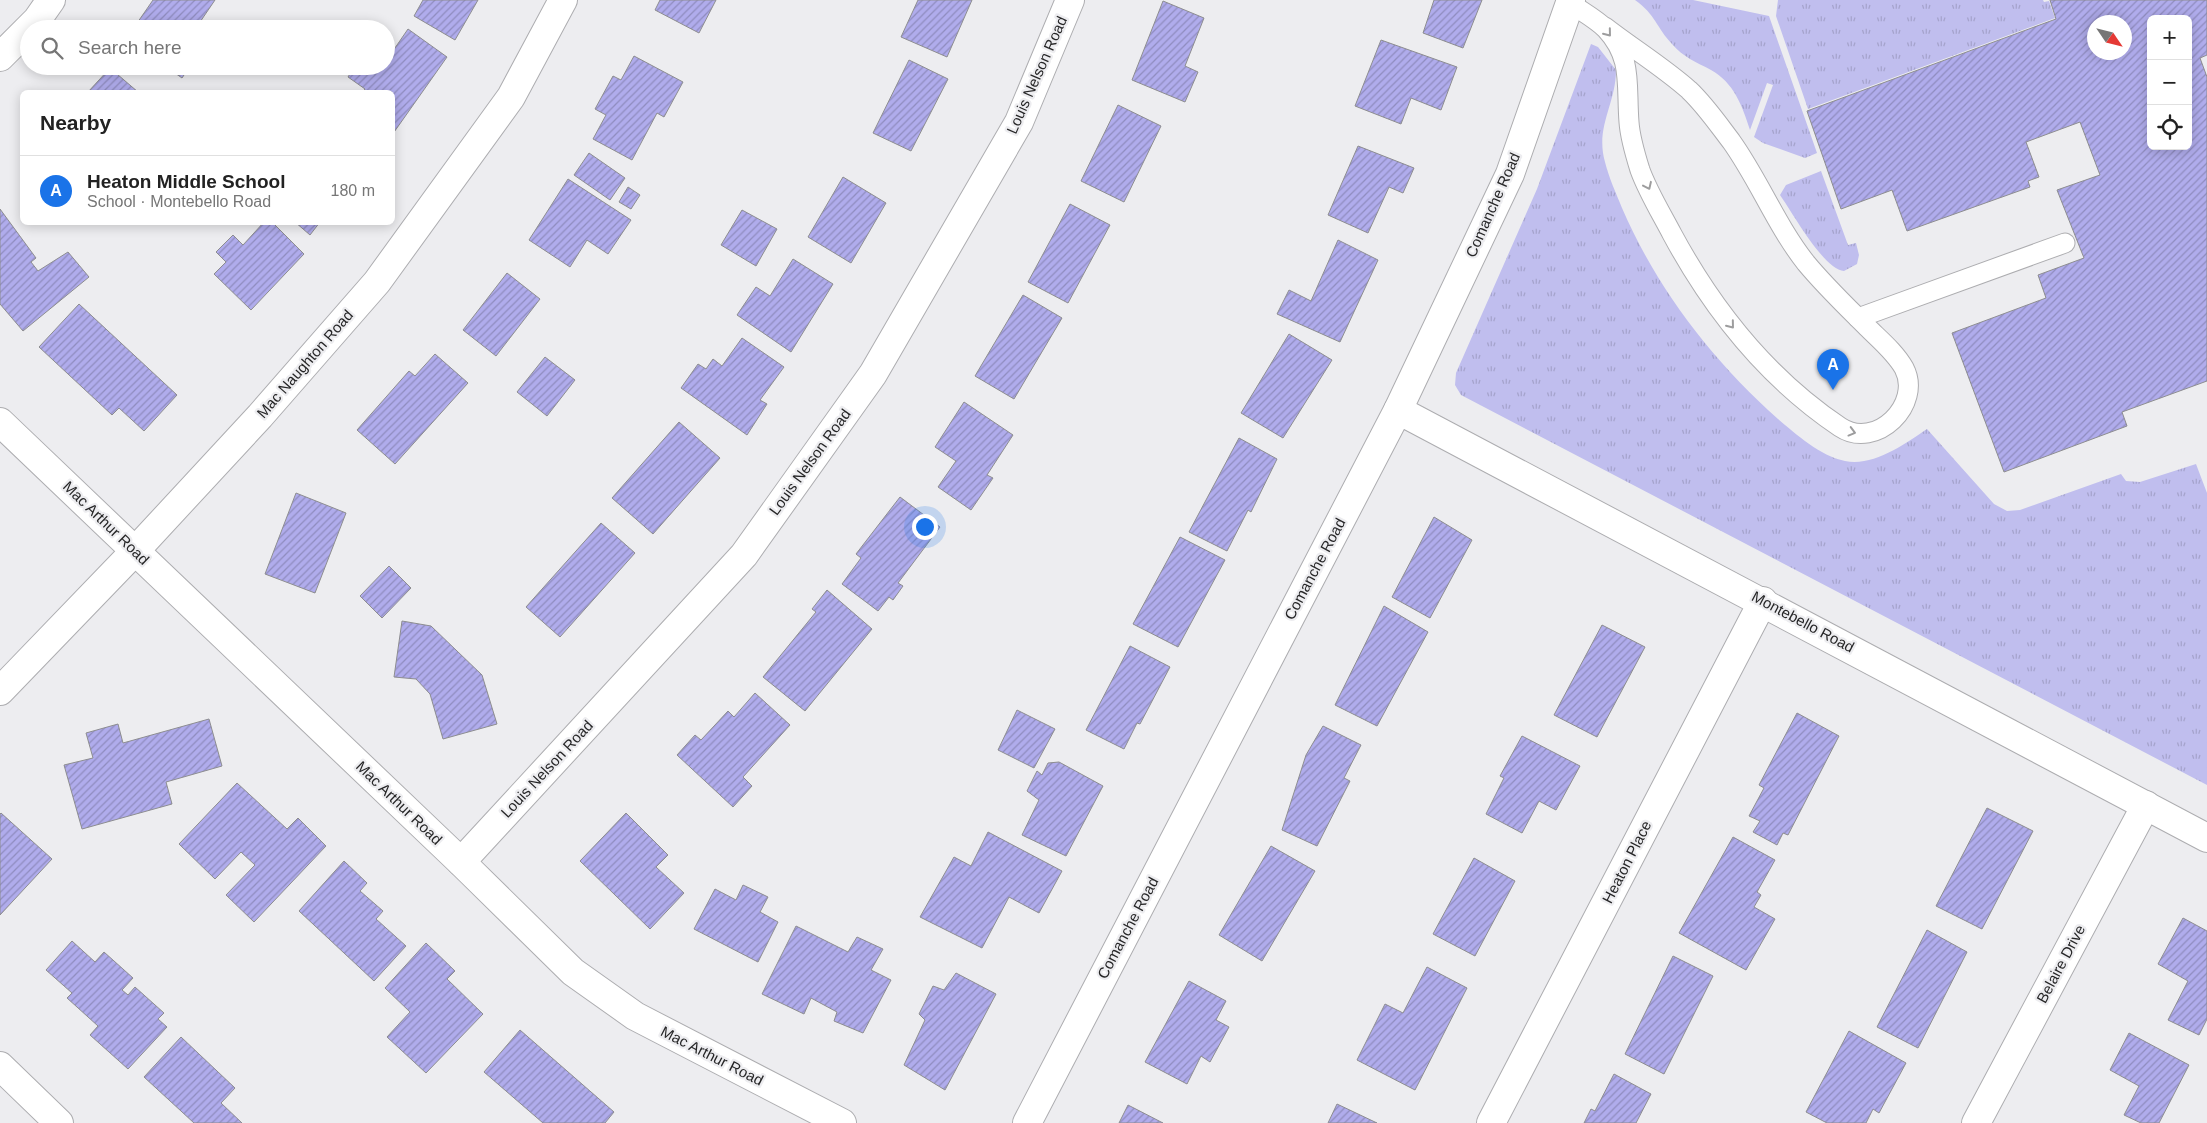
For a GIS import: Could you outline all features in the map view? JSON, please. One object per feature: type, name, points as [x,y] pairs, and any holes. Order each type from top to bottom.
[{"type":"street","points":[[37,20],[51,0]]},
{"type":"street","name":"Mac Naughton Road","points":[[0,691],[135,551],[260,416],[377,282],[511,97],[563,0]]},
{"type":"street","name":"Louis Nelson Road","points":[[461,862],[744,554],[873,374],[1019,122],[1070,0]]},
{"type":"street","name":"Comanche Road","points":[[1026,1123],[1398,410],[1510,174],[1570,2]]},
{"type":"street","points":[[0,57],[20,37]]},
{"type":"street","name":"Montebello Road","points":[[1398,410],[1763,601],[2207,838]]},
{"type":"street","name":"Mac Arthur Road","points":[[0,422],[461,862],[573,972],[628,1011],[842,1123]]},
{"type":"street","name":"Heaton Place","points":[[1491,1123],[1763,601]]},
{"type":"street","name":"Belaire Drive","points":[[1976,1123],[2146,805]]},
{"type":"street","points":[[0,1066],[59,1123]]},
{"type":"lane","points":[[1570,2],[1689,90],[1709,112],[1733,144],[1781,227],[1806,262],[1900,363],[1904,369],[1909,388],[1904,405],[1882,430],[1864,435],[1846,431],[1799,396],[1743,340],[1713,303],[1682,252],[1641,172],[1630,128],[1627,68],[1623,52],[1605,28]]},
{"type":"lane","points":[[1858,318],[2064,243]]},
{"type":"green space","points":[[1635,0],[1693,0],[1769,16],[1817,153],[1805,158],[1763,143],[1754,137],[1773,85],[1767,83],[1750,130],[1740,103],[1726,81],[1676,49],[1652,16]]},
{"type":"green space","points":[[1778,0],[2043,0],[2044,2],[2049,1],[2055,18],[1808,109],[1776,16]]},
{"type":"green space","points":[[1591,44],[1598,47],[1616,70],[1613,94],[1602,138],[1603,149],[1611,180],[1636,238],[1669,295],[1709,348],[1754,396],[1778,419],[1809,444],[1845,461],[1867,461],[1888,453],[1927,429],[1994,504],[2007,511],[2020,510],[2121,474],[2126,481],[2140,482],[2196,464],[2207,493],[2207,785],[1461,395],[1455,385],[1456,373],[1537,189]]},
{"type":"green space","points":[[1821,171],[1848,245],[1856,243],[1859,255],[1857,264],[1844,271],[1836,268],[1818,251],[1780,195],[1786,185]]},
{"type":"building","points":[[153,0],[215,0],[201,20],[139,20]]},
{"type":"building","points":[[423,0],[478,0],[455,40],[414,16]]},
{"type":"building","points":[[660,0],[716,0],[699,33],[655,10]]},
{"type":"building","points":[[918,0],[972,0],[947,57],[901,37]]},
{"type":"building","points":[[1434,0],[1482,0],[1463,48],[1423,33]]},
{"type":"building","points":[[2050,0],[2207,0],[2207,55],[2200,58],[2207,77],[2207,381],[2122,412],[2127,426],[2004,472],[1952,333],[2046,298],[2038,275],[2084,258],[2057,190],[2100,175],[2080,122],[2026,142],[2039,177],[2028,181],[2030,187],[1907,231],[1892,190],[1841,209],[1807,111],[2056,19]]},
{"type":"building","points":[[1163,1],[1204,18],[1185,66],[1198,72],[1185,102],[1132,80]]},
{"type":"building","points":[[408,29],[447,57],[395,131],[395,90],[364,90],[348,77],[349,75],[395,75],[395,48]]},
{"type":"building","points":[[1381,40],[1457,67],[1441,110],[1411,98],[1401,124],[1355,106]]},
{"type":"building","points":[[634,56],[683,82],[664,117],[657,113],[632,160],[593,139],[606,115],[595,109],[613,76],[621,80]]},
{"type":"building","points":[[909,60],[948,79],[911,151],[873,133]]},
{"type":"building","points":[[104,75],[118,75],[136,90],[90,90]]},
{"type":"building","points":[[1118,105],[1161,126],[1124,202],[1081,181]]},
{"type":"building","points":[[1358,146],[1414,168],[1403,193],[1389,187],[1368,233],[1328,215]]},
{"type":"building","points":[[589,153],[625,178],[610,200],[574,175]]},
{"type":"building","points":[[843,177],[886,203],[851,263],[808,237]]},
{"type":"building","points":[[568,179],[631,220],[608,254],[587,240],[570,267],[529,240]]},
{"type":"building","points":[[628,187],[640,195],[631,209],[619,202]]},
{"type":"building","points":[[1070,204],[1110,225],[1068,303],[1028,282]]},
{"type":"building","points":[[0,209],[36,258],[31,262],[38,271],[68,252],[89,277],[23,331],[0,304]]},
{"type":"building","points":[[742,210],[777,229],[756,266],[721,245]]},
{"type":"building","points":[[261,225],[275,225],[304,254],[251,310],[214,274],[226,262],[216,252],[233,235],[243,245]]},
{"type":"building","points":[[298,225],[318,225],[310,235]]},
{"type":"building","points":[[1338,240],[1378,260],[1340,342],[1277,314],[1289,290],[1311,301]]},
{"type":"building","points":[[793,259],[833,284],[791,352],[737,315],[756,287],[770,296]]},
{"type":"building","points":[[507,273],[540,299],[496,356],[463,330]]},
{"type":"building","points":[[1023,295],[1062,318],[1014,399],[975,376]]},
{"type":"building","points":[[79,304],[177,395],[144,431],[119,408],[112,415],[39,347]]},
{"type":"building","points":[[1289,334],[1332,360],[1283,438],[1241,413]]},
{"type":"building","points":[[742,338],[784,367],[760,400],[767,404],[747,435],[681,388],[698,364],[706,369],[713,359],[722,366]]},
{"type":"building","points":[[435,354],[468,383],[395,464],[357,430],[409,371],[415,376]]},
{"type":"building","points":[[545,357],[575,380],[547,416],[517,392]]},
{"type":"building","points":[[964,402],[1013,435],[987,475],[993,478],[971,510],[938,487],[956,461],[935,447]]},
{"type":"building","points":[[679,422],[720,458],[653,534],[612,498]]},
{"type":"building","points":[[1239,438],[1277,459],[1251,512],[1248,510],[1227,551],[1189,532]]},
{"type":"building","points":[[296,493],[346,513],[315,593],[265,574]]},
{"type":"building","points":[[900,497],[940,527],[898,583],[903,586],[893,600],[889,597],[878,611],[842,584],[861,558],[856,554]]},
{"type":"building","points":[[1434,517],[1472,540],[1430,618],[1392,597]]},
{"type":"building","points":[[601,523],[635,553],[560,637],[526,607]]},
{"type":"building","points":[[1180,537],[1225,560],[1178,647],[1133,624]]},
{"type":"building","points":[[389,566],[411,588],[382,618],[360,596]]},
{"type":"building","points":[[827,590],[872,629],[805,711],[763,677],[816,612],[812,609]]},
{"type":"building","points":[[1384,606],[1428,632],[1377,726],[1335,705]]},
{"type":"building","points":[[402,621],[431,626],[482,675],[497,724],[443,739],[430,694],[416,679],[394,677]]},
{"type":"building","points":[[1602,625],[1645,647],[1597,737],[1554,715]]},
{"type":"building","points":[[1130,646],[1170,667],[1140,724],[1137,723],[1124,749],[1086,730]]},
{"type":"building","points":[[755,693],[790,725],[743,777],[752,786],[733,807],[677,755],[695,735],[701,740],[728,711],[734,717]]},
{"type":"building","points":[[1017,710],[1055,729],[1034,768],[998,750]]},
{"type":"building","points":[[1797,713],[1839,736],[1788,835],[1783,833],[1777,845],[1753,832],[1760,821],[1749,816],[1764,788],[1759,785]]},
{"type":"building","points":[[209,719],[222,766],[166,782],[172,804],[82,829],[64,765],[93,758],[86,733],[118,724],[123,743]]},
{"type":"building","points":[[1323,726],[1361,745],[1344,778],[1350,781],[1317,846],[1282,830],[1306,755]]},
{"type":"building","points":[[1522,736],[1580,766],[1556,810],[1539,801],[1522,833],[1486,814],[1504,778],[1500,776]]},
{"type":"building","points":[[1059,762],[1103,786],[1066,856],[1022,835],[1039,800],[1027,791],[1037,771],[1042,775],[1048,763]]},
{"type":"building","points":[[237,783],[287,829],[298,818],[326,846],[254,922],[226,895],[255,865],[241,852],[215,879],[179,844]]},
{"type":"building","points":[[1987,808],[2033,831],[1982,929],[1936,906]]},
{"type":"building","points":[[626,813],[668,855],[656,867],[684,893],[650,929],[580,861]]},
{"type":"building","points":[[0,814],[52,859],[0,915]]},
{"type":"building","points":[[988,832],[1062,871],[1039,913],[1009,897],[982,948],[920,917],[954,857],[971,866]]},
{"type":"building","points":[[1733,837],[1775,860],[1757,892],[1761,895],[1754,907],[1775,919],[1746,970],[1679,933]]},
{"type":"building","points":[[1271,846],[1315,871],[1262,961],[1219,935]]},
{"type":"building","points":[[1474,858],[1515,881],[1475,956],[1433,934]]},
{"type":"building","points":[[344,861],[367,883],[360,891],[383,911],[376,919],[406,946],[374,981],[299,911]]},
{"type":"building","points":[[743,885],[768,897],[760,912],[778,922],[758,962],[694,929],[715,889],[736,900]]},
{"type":"building","points":[[2183,918],[2207,931],[2207,1019],[2199,1035],[2168,1020],[2188,981],[2158,964]]},
{"type":"building","points":[[796,926],[848,952],[857,937],[883,949],[871,970],[891,980],[863,1033],[834,1021],[837,1012],[811,998],[804,1014],[762,994]]},
{"type":"building","points":[[1927,930],[1967,952],[1918,1048],[1877,1027]]},
{"type":"building","points":[[72,941],[95,962],[104,952],[133,978],[122,990],[128,995],[135,987],[164,1013],[158,1019],[167,1027],[128,1069],[90,1035],[98,1026],[67,998],[72,993],[46,970]]},
{"type":"building","points":[[426,943],[455,971],[447,979],[483,1014],[426,1073],[387,1037],[410,1012],[385,988]]},
{"type":"building","points":[[1673,956],[1713,976],[1664,1074],[1625,1054]]},
{"type":"building","points":[[1427,967],[1467,988],[1415,1090],[1357,1060],[1385,1004],[1403,1013]]},
{"type":"building","points":[[956,973],[996,994],[945,1090],[904,1065],[925,1020],[919,1014],[933,986],[944,990]]},
{"type":"building","points":[[1189,981],[1226,1001],[1216,1020],[1229,1027],[1210,1062],[1201,1056],[1187,1084],[1145,1062]]},
{"type":"building","points":[[520,1030],[614,1112],[605,1123],[543,1123],[484,1072]]},
{"type":"building","points":[[1849,1031],[1906,1063],[1879,1113],[1873,1109],[1866,1123],[1827,1123],[1806,1112]]},
{"type":"building","points":[[2129,1033],[2189,1065],[2159,1123],[2141,1123],[2124,1115],[2139,1086],[2110,1070]]},
{"type":"building","points":[[181,1037],[235,1088],[221,1103],[242,1123],[194,1123],[144,1077]]},
{"type":"building","points":[[1614,1074],[1651,1094],[1636,1123],[1584,1123],[1591,1109],[1595,1111]]},
{"type":"building","points":[[1337,1104],[1377,1123],[1328,1123]]},
{"type":"building","points":[[1128,1105],[1163,1123],[1119,1123]]},
{"type":"place","name":"Heaton Middle School","points":[[1833,390]]}]
